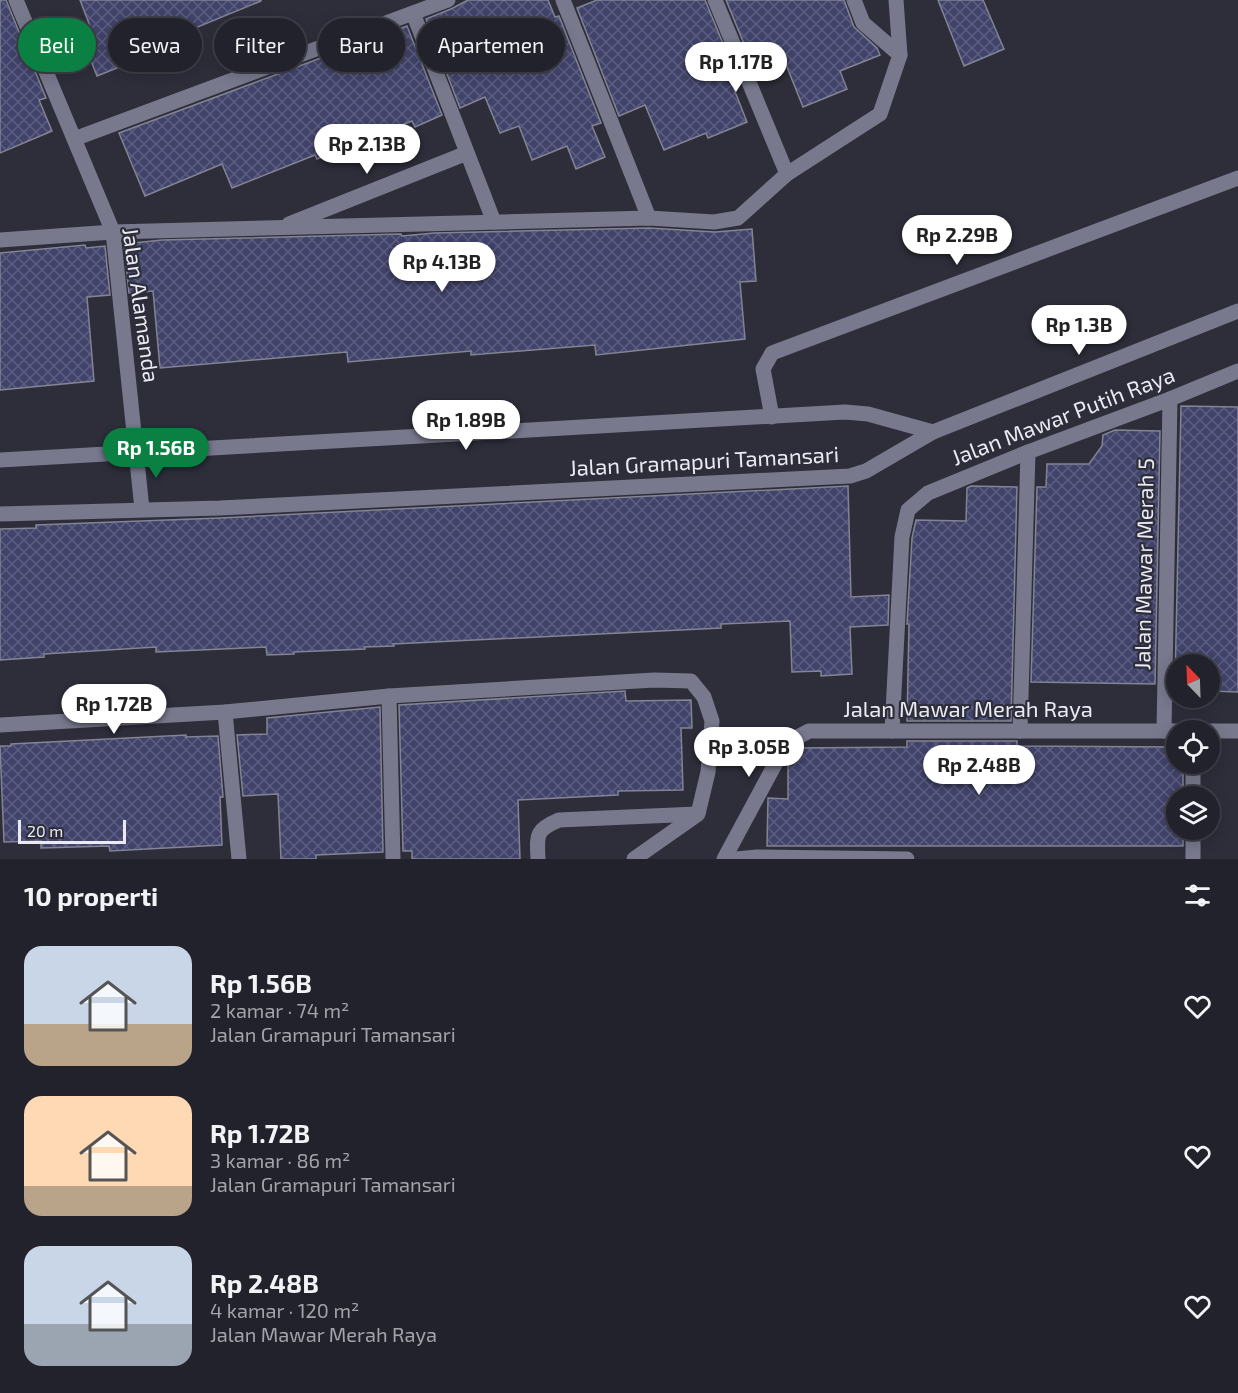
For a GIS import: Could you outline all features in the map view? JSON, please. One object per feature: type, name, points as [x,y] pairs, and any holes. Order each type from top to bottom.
[{"type":"street","name":"Jalan Alamanda","points":[[16,0],[112,232],[142,509]]},
{"type":"street","points":[[74,140],[448,0]]},
{"type":"street","points":[[563,0],[649,218]]},
{"type":"street","points":[[715,0],[787,174]]},
{"type":"street","points":[[854,0],[863,22],[900,55]]},
{"type":"street","points":[[0,240],[112,232],[649,218],[714,222],[738,218],[787,174],[879,114],[900,55],[896,0]]},
{"type":"street","points":[[413,13],[494,222]]},
{"type":"street","points":[[279,228],[467,153]]},
{"type":"street","points":[[772,417],[763,369],[772,353],[1238,178]]},
{"type":"street","name":"Jalan Gramapuri Tamansari","points":[[0,514],[220,508],[850,476],[866,471],[933,432],[1238,311]]},
{"type":"street","name":"Jalan Mawar Putih Raya","points":[[892,731],[902,537],[908,510],[928,493],[1238,371]]},
{"type":"street","name":"Jalan Mawar Merah 5","points":[[1170,399],[1170,720]]},
{"type":"street","name":"Jalan Gramapuri Tamansari","points":[[0,460],[845,412],[868,414],[933,432]]},
{"type":"street","points":[[1020,731],[1028,452]]},
{"type":"street","points":[[0,725],[225,712],[389,696],[654,680],[691,681],[704,697],[712,721],[708,772],[698,814],[634,859]]},
{"type":"street","points":[[389,696],[393,859]]},
{"type":"street","points":[[225,712],[239,859]]},
{"type":"street","name":"Jalan Mawar Merah Raya","points":[[724,859],[780,755],[792,740],[809,731],[1166,731]]},
{"type":"street","points":[[1220,731],[1238,731]]},
{"type":"street","points":[[538,859],[537,837],[545,826],[559,820],[698,814]]},
{"type":"street","points":[[1193,840],[1193,859]]},
{"type":"street","points":[[736,859],[757,857],[907,859]]},
{"type":"building","points":[[0,0],[6,0],[18,29],[18,72],[35,72],[46,98],[39,100],[52,131],[0,153]]},
{"type":"building","points":[[80,0],[261,0],[220,18],[214,18],[214,20],[202,25],[202,18],[108,18],[108,72],[97,76],[96,18],[87,18]]},
{"type":"building","points":[[468,0],[548,0],[555,17],[560,18],[428,18]]},
{"type":"building","points":[[597,0],[705,0],[738,80],[734,82],[736,89],[734,89],[747,122],[708,138],[706,133],[664,150],[645,105],[619,116],[577,8]]},
{"type":"building","points":[[726,0],[844,0],[854,27],[877,48],[880,55],[840,71],[847,89],[803,107],[785,62],[756,73]]},
{"type":"building","points":[[938,0],[983,0],[1004,49],[964,66]]},
{"type":"building","points":[[407,26],[417,51],[417,72],[425,72],[442,115],[415,127],[412,121],[317,159],[315,155],[232,188],[222,164],[145,196],[119,133],[283,72],[306,72],[306,64],[318,59],[318,72],[405,72],[405,27]]},
{"type":"building","points":[[565,31],[601,123],[592,126],[605,157],[576,169],[567,146],[532,160],[519,126],[500,133],[485,97],[460,108],[446,72],[565,72]]},
{"type":"building","points":[[649,228],[715,232],[752,229],[756,281],[740,282],[745,339],[596,355],[595,345],[471,355],[471,351],[348,362],[347,352],[160,368],[153,291],[129,293],[124,244],[162,240],[401,234],[402,236],[434,233]]},
{"type":"building","points":[[85,245],[86,248],[105,246],[110,295],[87,297],[94,381],[0,390],[0,253]]},
{"type":"building","points":[[1181,406],[1238,407],[1238,692],[1220,691],[1220,654],[1176,654]]},
{"type":"building","points":[[1115,430],[1160,431],[1155,684],[1031,682],[1037,487],[1046,487],[1047,464],[1089,464],[1102,446],[1103,435]]},
{"type":"building","points":[[848,486],[851,597],[889,595],[888,625],[850,627],[852,674],[821,676],[821,671],[792,672],[790,621],[721,624],[721,628],[393,644],[394,646],[294,652],[294,654],[267,655],[266,647],[156,652],[156,647],[44,654],[44,657],[0,660],[0,529],[36,528],[36,525],[220,518]]},
{"type":"building","points":[[971,486],[1017,487],[1011,721],[907,721],[909,624],[907,624],[912,538],[916,520],[966,521],[967,488]]},
{"type":"building","points":[[625,691],[626,701],[691,700],[692,728],[681,728],[683,790],[618,791],[618,795],[518,800],[520,859],[412,859],[412,851],[403,851],[399,705]]},
{"type":"building","points":[[380,707],[383,852],[316,855],[316,859],[281,859],[278,794],[243,796],[237,735],[267,734],[267,718]]},
{"type":"building","points":[[186,735],[186,737],[218,736],[223,797],[220,797],[222,845],[110,851],[109,846],[41,848],[41,841],[4,842],[0,746]]},
{"type":"building","points":[[907,741],[1017,741],[1017,746],[1166,747],[1166,774],[1183,774],[1183,786],[1166,786],[1166,840],[1183,840],[1183,846],[767,846],[768,798],[788,799],[788,761],[798,748],[907,747]]}]
